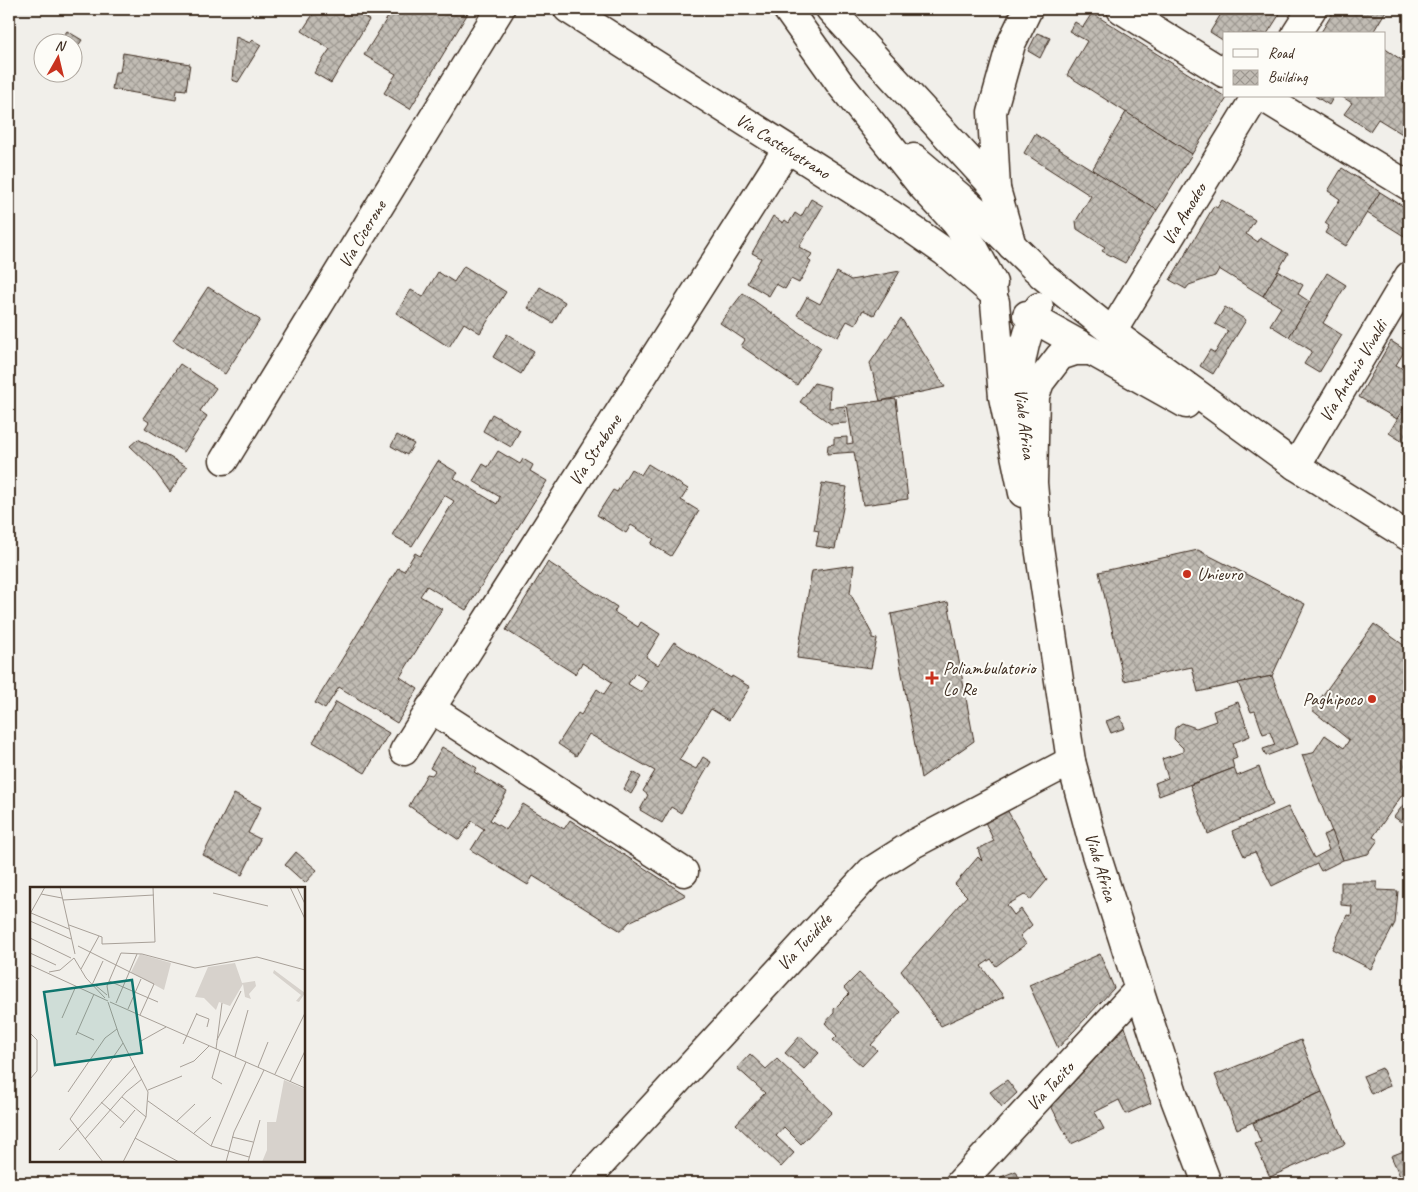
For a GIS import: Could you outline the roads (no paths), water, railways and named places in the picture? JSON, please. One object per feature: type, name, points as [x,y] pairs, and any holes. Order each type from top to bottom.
[{"type":"street","name":"Via Cicerone","points":[[224,460],[500,9]]},
{"type":"street","name":"Via Castelvetrano","points":[[568,9],[889,213],[945,252],[994,293]]},
{"type":"street","points":[[787,9],[841,84],[922,186],[956,223],[974,248],[994,293],[1005,312],[1012,316],[1033,314],[1091,351],[1296,466],[1409,537]]},
{"type":"street","points":[[830,9],[996,189]]},
{"type":"street","points":[[1012,246],[996,189],[992,112],[1011,44],[1028,9]]},
{"type":"street","points":[[1121,9],[1223,72]]},
{"type":"street","points":[[1297,32],[1312,9]]},
{"type":"street","name":"Via Amodeo","points":[[1112,332],[1255,98]]},
{"type":"street","points":[[1264,98],[1409,186]]},
{"type":"street","points":[[879,131],[935,174],[1039,272],[1112,332],[1296,466]]},
{"type":"street","name":"Via Strabone","points":[[404,751],[787,149]]},
{"type":"street","points":[[1033,314],[1046,291],[1039,272],[1024,264],[1011,264],[1000,271],[994,293],[1003,397],[1020,486],[1038,540]]},
{"type":"street","name":"Via Antonio Vivaldi","points":[[1296,466],[1409,276]]},
{"type":"street","name":"Viale Africa","points":[[1033,314],[1020,373],[1020,403],[1033,483]]},
{"type":"street","points":[[1038,540],[1033,483],[1035,396],[1040,382],[1060,356],[1075,351],[1091,351]]},
{"type":"street","name":"Viale Africa","points":[[1038,540],[1071,761],[1095,851],[1139,989],[1175,1099],[1207,1183]]},
{"type":"street","points":[[430,708],[684,872]]},
{"type":"street","name":"Via Tucidide","points":[[583,1183],[796,950],[872,871],[915,843],[1071,761]]},
{"type":"street","name":"Via Tacito","points":[[960,1183],[1139,989]]},
{"type":"place","name":"Unieuro","points":[[1187,574]]},
{"type":"place","name":"Poliambulatorio Lo Re","points":[[932,678]]},
{"type":"place","name":"Paghipoco","points":[[1372,699]]}]
